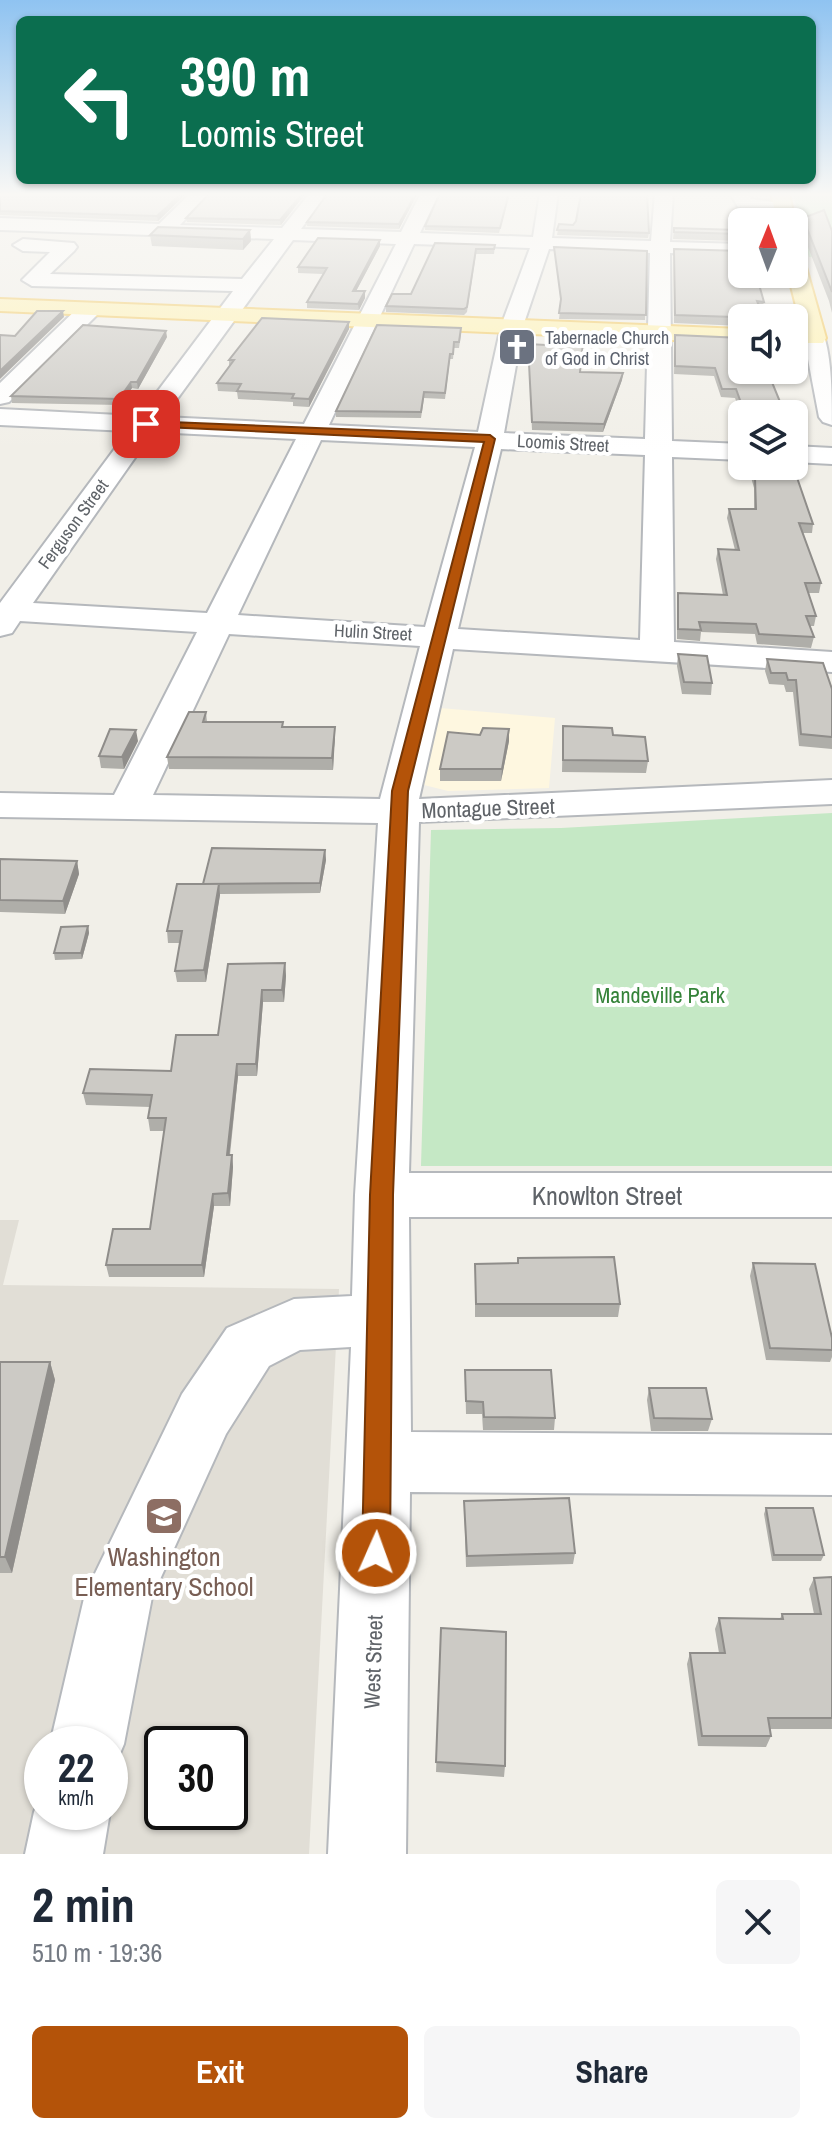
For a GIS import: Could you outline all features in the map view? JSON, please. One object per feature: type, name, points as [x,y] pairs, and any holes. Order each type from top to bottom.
[{"type":"main road","points":[[801,288],[814,338]]},
{"type":"main road","points":[[0,305],[728,335]]},
{"type":"street","points":[[32,280],[249,285]]},
{"type":"street","name":"Ferguson Street","points":[[5,618],[253,280]]},
{"type":"street","points":[[127,808],[387,280]]},
{"type":"street","name":"West Street","points":[[367,1854],[379,1462],[382,1195],[400,791],[490,439],[512,326],[529,280]]},
{"type":"street","points":[[657,650],[660,280]]},
{"type":"street","points":[[0,397],[90,309]]},
{"type":"street","points":[[814,338],[832,417]]},
{"type":"street","name":"Loomis Street","points":[[0,417],[728,451]]},
{"type":"street","points":[[808,455],[832,456]]},
{"type":"street","name":"Hulin Street","points":[[5,618],[216,623],[832,662]]},
{"type":"street","name":"Montague Street","points":[[0,805],[398,811],[528,808],[832,792]]},
{"type":"street","name":"Knowlton Street","points":[[382,1195],[832,1195]]},
{"type":"street","points":[[91,1726],[119,1594],[204,1414],[248,1347],[294,1325],[380,1320]]},
{"type":"street","points":[[379,1462],[832,1465]]},
{"type":"street","points":[[64,1854],[69,1830]]},
{"type":"shaded area","points":[[440,708],[555,718],[549,788],[448,791],[424,785],[421,779]]},
{"type":"shaded area","name":"Washington Elementary School","points":[[0,1220],[19,1220],[3,1285],[339,1289],[309,1854],[0,1854]]},
{"type":"green space","name":"Mandeville Park","points":[[832,813],[832,1166],[421,1166],[431,830],[561,828]]},
{"type":"building","points":[[320,280],[359,280],[353,291],[365,291],[358,304],[307,302]]},
{"type":"building","points":[[418,280],[471,280],[467,307],[464,309],[386,306],[392,294],[411,294]]},
{"type":"building","points":[[558,280],[647,280],[646,315],[559,313]]},
{"type":"building","points":[[674,280],[728,280],[728,288],[760,288],[764,302],[728,304],[728,317],[675,315]]},
{"type":"building","points":[[37,311],[63,311],[0,371],[0,335],[15,336]]},
{"type":"building","points":[[262,318],[349,322],[309,399],[292,398],[294,394],[237,391],[241,384],[217,383],[234,360],[229,360]]},
{"type":"building","points":[[83,325],[166,331],[137,382],[131,382],[119,399],[11,396]]},
{"type":"building","points":[[377,325],[461,328],[459,342],[454,342],[453,354],[450,354],[445,393],[424,392],[421,412],[336,411]]},
{"type":"building","points":[[548,332],[584,332],[580,372],[623,373],[604,424],[532,422],[528,344],[546,345]]},
{"type":"building","points":[[675,335],[728,337],[728,384],[773,384],[779,400],[740,400],[736,389],[722,389],[715,368],[675,366]]},
{"type":"building","points":[[755,480],[798,480],[813,524],[799,523],[821,583],[805,583],[816,616],[806,616],[814,637],[759,634],[756,624],[699,622],[701,630],[678,629],[678,593],[727,595],[718,549],[739,550],[729,509],[756,509]]},
{"type":"building","points":[[678,654],[707,656],[712,683],[684,682]]},
{"type":"building","points":[[767,659],[823,663],[832,689],[832,737],[801,734],[796,680],[788,680],[786,673],[771,673]]},
{"type":"building","points":[[189,712],[206,712],[203,722],[283,722],[282,727],[335,727],[332,758],[167,757]]},
{"type":"building","points":[[563,726],[612,728],[613,735],[645,737],[648,761],[563,760]]},
{"type":"building","points":[[483,728],[509,729],[502,769],[440,769],[448,732],[480,735]]},
{"type":"building","points":[[110,729],[136,730],[122,757],[99,756]]},
{"type":"building","points":[[212,848],[325,850],[320,883],[203,884]]},
{"type":"building","points":[[0,859],[77,861],[63,901],[0,900]]},
{"type":"building","points":[[177,884],[219,884],[204,970],[175,971],[182,931],[167,931]]},
{"type":"building","points":[[88,926],[81,953],[54,953],[61,927]]},
{"type":"building","points":[[285,963],[282,990],[262,990],[256,1064],[237,1064],[227,1155],[232,1155],[228,1193],[213,1194],[202,1265],[106,1265],[113,1229],[150,1229],[166,1118],[148,1118],[152,1095],[83,1093],[90,1069],[171,1071],[176,1035],[218,1035],[228,964]]},
{"type":"building","points":[[614,1257],[620,1304],[476,1304],[475,1264],[518,1263],[518,1258]]},
{"type":"building","points":[[753,1263],[815,1264],[832,1350],[770,1348]]},
{"type":"building","points":[[0,1362],[50,1362],[5,1557],[0,1557]]},
{"type":"building","points":[[465,1370],[551,1370],[555,1418],[484,1417],[483,1402],[466,1401]]},
{"type":"building","points":[[649,1388],[706,1388],[712,1419],[654,1418]]},
{"type":"building","points":[[569,1498],[575,1553],[467,1556],[464,1501]]},
{"type":"building","points":[[766,1508],[813,1508],[824,1555],[774,1555]]},
{"type":"building","points":[[832,1577],[832,1718],[768,1718],[771,1736],[702,1736],[690,1653],[725,1653],[719,1618],[783,1619],[782,1614],[821,1614],[814,1578]]},
{"type":"building","points":[[441,1628],[506,1632],[505,1766],[436,1762]]},
{"type":"place","name":"Tabernacle Church of God in Christ","points":[[517,347]]},
{"type":"place","name":"Washington Elementary School","points":[[164,1516]]},
{"type":"route","points":[[146,424],[490,439],[400,791],[382,1195],[376,1553]]}]
